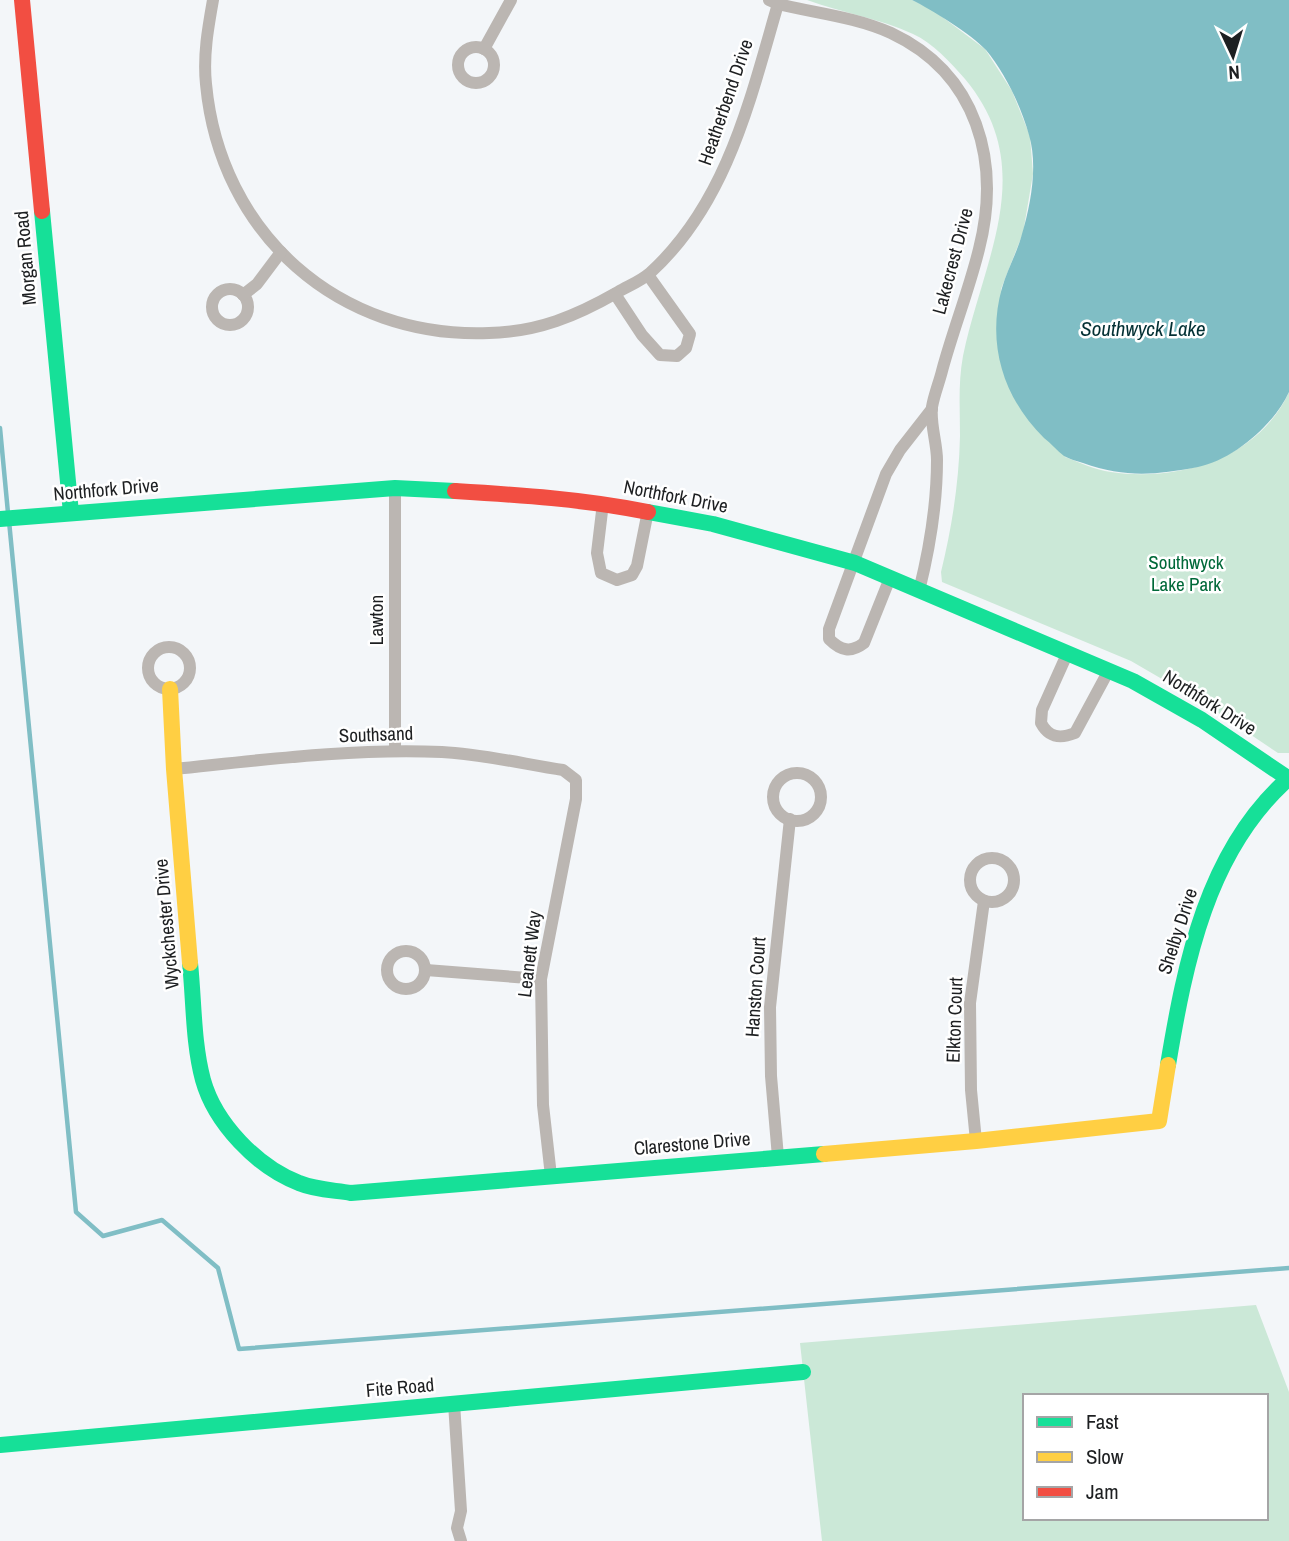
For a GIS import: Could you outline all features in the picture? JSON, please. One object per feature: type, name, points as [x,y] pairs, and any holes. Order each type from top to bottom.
[{"type":"street","name":"Morgan Road","points":[[22,0],[71,513]]},
{"type":"street","name":"Heatherbend Drive","points":[[213,0],[205,43],[206,84],[214,129],[238,194],[254,220],[281,253],[312,281],[335,297],[391,321],[440,333],[510,333],[535,329],[579,313],[648,275],[692,224],[731,155],[752,94],[773,2]]},
{"type":"street","points":[[484,49],[511,0]]},
{"type":"street","name":"Lakecrest Drive","points":[[773,2],[862,23],[889,32],[911,44],[929,58],[961,94],[983,144],[988,169],[984,228],[932,409],[900,450],[886,474],[829,629],[829,639],[845,650],[855,650],[864,643],[890,578]]},
{"type":"street","points":[[243,295],[257,284],[281,253]]},
{"type":"street","points":[[615,294],[642,335],[660,355],[677,356],[686,348],[690,334],[648,275]]},
{"type":"street","name":"Lakecrest Drive","points":[[919,591],[937,499],[937,451],[932,409]]},
{"type":"street","name":"Northfork Drive","points":[[0,519],[395,488],[530,495],[648,511],[754,534],[855,563],[1069,652],[1140,684],[1289,778]]},
{"type":"street","name":"Lawton","points":[[395,488],[395,751]]},
{"type":"street","points":[[603,503],[597,553],[601,573],[617,580],[632,575],[637,566],[648,511]]},
{"type":"street","points":[[1069,652],[1042,710],[1041,723],[1050,735],[1059,738],[1075,733],[1109,670]]},
{"type":"street","name":"Wyckchester Drive","points":[[170,689],[174,769],[197,1040],[204,1082],[218,1114],[242,1144]]},
{"type":"street","name":"Southsand","points":[[174,769],[395,751],[445,752],[564,770],[576,780]]},
{"type":"street","name":"Shelby Drive","points":[[1159,1121],[1180,991],[1191,944],[1204,906],[1243,831],[1263,802],[1289,778]]},
{"type":"street","name":"Leanett Way","points":[[551,1176],[543,1105],[541,979],[576,799],[576,780]]},
{"type":"street","name":"Hanston Court","points":[[778,1157],[771,1076],[770,1007],[790,819]]},
{"type":"street","name":"Elkton Court","points":[[976,1141],[971,1090],[971,1003],[984,901]]},
{"type":"street","points":[[426,970],[541,979]]},
{"type":"street","name":"Clarestone Drive","points":[[242,1144],[282,1174],[312,1188],[351,1193],[976,1141],[1159,1121]]},
{"type":"street","name":"Fite Road","points":[[0,1445],[803,1372]]},
{"type":"street","points":[[454,1403],[461,1511],[457,1528],[461,1541]]},
{"type":"green space","name":"Southwyck Lake Park","points":[[807,0],[912,0],[933,10],[985,49],[1012,91],[1030,136],[1033,174],[1023,233],[1001,289],[1065,457],[1111,472],[1162,473],[1188,469],[1214,461],[1258,434],[1275,415],[1289,392],[1289,753],[1278,753],[1205,704],[1131,661],[942,582],[941,572],[952,521],[958,470],[963,356],[1000,215],[1003,181],[999,147],[987,113],[965,79],[927,42],[887,24]]},
{"type":"green space","points":[[1256,1305],[1289,1392],[1289,1541],[822,1541],[800,1343]]},
{"type":"water","name":"Southwyck Lake","points":[[912,0],[1289,0],[1289,392],[1273,417],[1238,449],[1198,467],[1168,472],[1127,473],[1099,468],[1066,457],[1030,423],[1018,406],[1002,369],[996,330],[1002,288],[1020,241],[1031,197],[1033,159],[1029,135],[1012,90],[986,50],[951,23]]},
{"type":"waterway","points":[[0,428],[8,513]]},
{"type":"waterway","points":[[9,521],[76,1212],[103,1236],[162,1220],[218,1268],[239,1349],[1289,1268]]},
{"type":"traffic: fast","points":[[42,211],[71,513]]},
{"type":"traffic: fast","points":[[0,519],[395,488],[455,491]]},
{"type":"traffic: fast","points":[[648,512],[713,524],[855,563],[1133,681],[1202,720],[1289,779]]},
{"type":"traffic: fast","points":[[1168,1065],[1192,948],[1219,874],[1238,839],[1261,807],[1289,778]]},
{"type":"traffic: fast","points":[[190,963],[197,1051],[203,1080],[217,1112],[253,1155],[283,1176],[305,1185],[351,1193],[824,1154]]},
{"type":"traffic: fast","points":[[0,1445],[803,1372]]},
{"type":"traffic: slow","points":[[170,689],[190,963]]},
{"type":"traffic: slow","points":[[824,1154],[1159,1121],[1168,1065]]},
{"type":"traffic: jam","points":[[22,0],[42,211]]},
{"type":"traffic: jam","points":[[455,491],[576,501],[648,512]]}]
